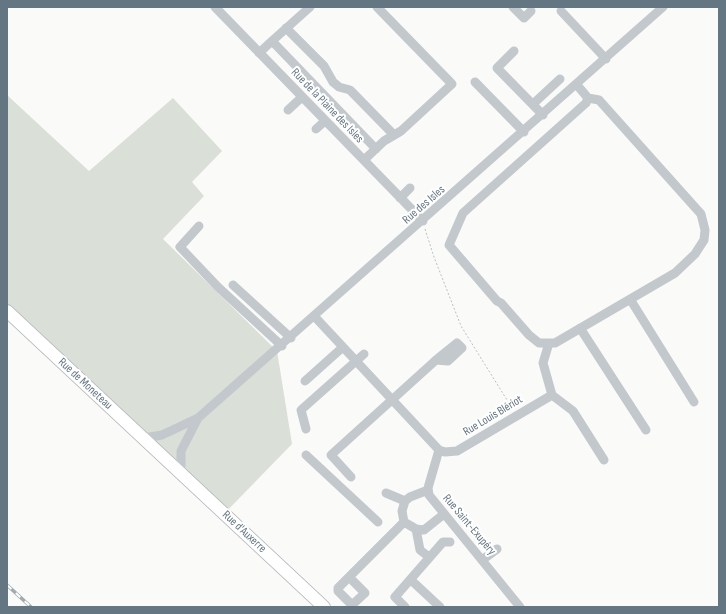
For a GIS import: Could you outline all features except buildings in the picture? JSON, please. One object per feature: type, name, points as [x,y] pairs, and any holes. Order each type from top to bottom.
[{"type":"main road","name":"Rue de Moneteau","points":[[7,311],[160,453]]},
{"type":"main road","name":"Rue d'Auxerre","points":[[160,453],[324,607]]},
{"type":"street","name":"Rue de la Plaine des Isles","points":[[215,7],[423,221]]},
{"type":"street","points":[[259,53],[310,7]]},
{"type":"street","points":[[364,160],[452,84],[377,7]]},
{"type":"street","points":[[513,7],[524,18],[531,11]]},
{"type":"street","name":"Rue des Isles","points":[[144,438],[162,435],[198,418],[423,221],[512,137],[524,132],[663,7]]},
{"type":"street","points":[[561,10],[606,59]]},
{"type":"street","points":[[286,28],[324,66],[333,82],[339,87],[350,90],[394,135]]},
{"type":"street","points":[[272,41],[376,149]]},
{"type":"street","points":[[514,51],[497,68],[543,115]]},
{"type":"street","points":[[533,104],[560,79]]},
{"type":"street","points":[[475,82],[524,132]]},
{"type":"street","points":[[577,85],[588,98],[599,100],[701,214],[705,230],[704,240],[695,254],[675,273],[555,343],[539,343],[529,335],[501,303],[497,301],[449,245],[463,213],[586,103],[588,98]]},
{"type":"street","points":[[288,110],[302,97]]},
{"type":"street","points":[[316,129],[325,121]]},
{"type":"street","points":[[400,198],[410,188]]},
{"type":"street","points":[[199,226],[180,247],[218,287],[282,346]]},
{"type":"street","points":[[233,285],[291,338]]},
{"type":"street","points":[[630,299],[694,402]]},
{"type":"street","points":[[315,317],[392,400],[442,451]]},
{"type":"street","points":[[580,328],[646,430]]},
{"type":"street","points":[[549,343],[543,362],[552,395],[574,411],[604,460]]},
{"type":"street","points":[[305,381],[343,347]]},
{"type":"street","points":[[306,429],[301,410],[364,354]]},
{"type":"street","points":[[351,477],[331,454],[436,360]]},
{"type":"street","name":"Rue Louis Blériot","points":[[442,451],[457,451],[552,395]]},
{"type":"street","name":"Rue des Isles","points":[[180,472],[181,451],[198,418]]},
{"type":"street","points":[[162,435],[160,453],[181,451]]},
{"type":"street","name":"Rue Saint-Exupéry","points":[[442,451],[425,492],[432,500],[441,517],[482,560],[520,607]]},
{"type":"street","points":[[306,455],[378,522]]},
{"type":"street","points":[[425,492],[410,497],[405,501],[402,511],[404,522],[410,527],[424,530],[441,517]]},
{"type":"street","points":[[386,493],[405,501]]},
{"type":"street","points":[[349,577],[404,522]]},
{"type":"street","points":[[416,529],[420,550],[429,557]]},
{"type":"street","points":[[405,607],[395,597],[411,580],[413,574],[443,542],[450,542]]},
{"type":"street","points":[[482,560],[497,549]]},
{"type":"street","points":[[411,580],[440,607]]},
{"type":"path","points":[[423,221],[434,257],[461,326],[517,415]]},
{"type":"shaded area","points":[[7,95],[89,171],[173,98],[222,151],[192,182],[204,196],[163,239],[277,351],[292,444],[220,518],[7,320]]},
{"type":"railway","points":[[7,585],[31,607]]}]
